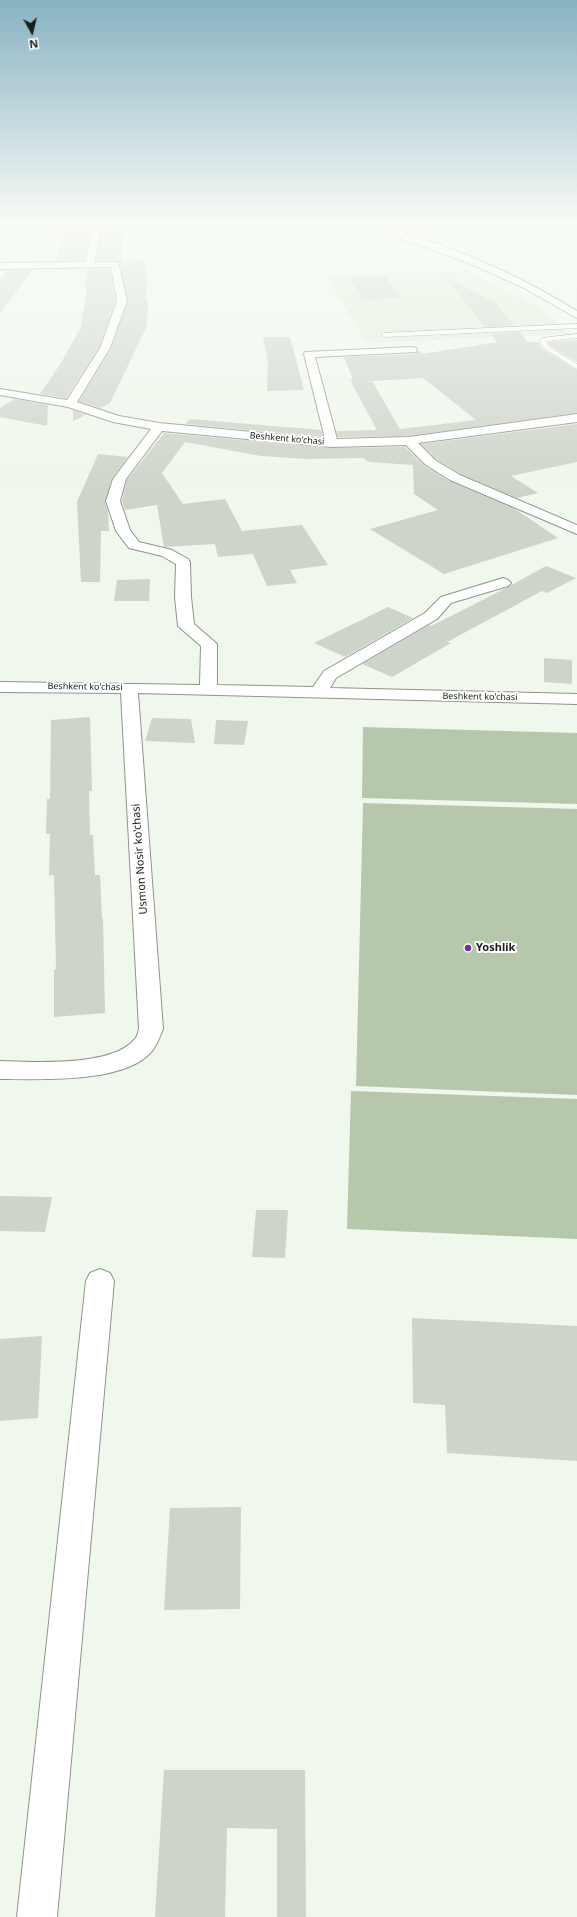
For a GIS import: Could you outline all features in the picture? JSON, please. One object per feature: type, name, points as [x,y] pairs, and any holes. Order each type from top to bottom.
[{"type":"street","points":[[70,404],[105,348],[117,313]]},
{"type":"street","points":[[332,443],[309,354],[412,350]]},
{"type":"street","name":"Beshkent ko'chasi","points":[[0,392],[70,404],[117,419],[159,427],[332,443],[409,440],[577,418]]},
{"type":"street","points":[[159,427],[120,479],[113,501],[123,532],[134,545],[168,553],[183,562],[183,597],[186,626],[209,644],[208,690]]},
{"type":"street","points":[[409,440],[418,452],[452,477],[480,490],[511,500],[577,530]]},
{"type":"street","points":[[319,692],[330,675],[430,616],[446,600],[503,583]]},
{"type":"street","name":"Beshkent ko'chasi","points":[[0,687],[129,688],[577,699]]},
{"type":"street","name":"Usmon Nosir ko'chasi","points":[[0,1070],[88,1069],[120,1060],[143,1045],[151,1029],[129,688]]},
{"type":"street","points":[[37,1917],[100,1281]]},
{"type":"lane","points":[[384,335],[577,326]]},
{"type":"lane","points":[[577,336],[542,340],[547,348],[577,367]]},
{"type":"shaded area","points":[[349,313],[547,313],[569,334],[366,343]]},
{"type":"shaded area","points":[[363,727],[577,733],[577,804],[362,798]]},
{"type":"shaded area","name":"Yoshlik","points":[[363,803],[577,809],[577,1095],[356,1086]]},
{"type":"shaded area","points":[[351,1091],[577,1099],[577,1239],[347,1229]]},
{"type":"building","points":[[83,313],[111,313],[99,347],[66,398],[40,394],[61,363],[81,327]]},
{"type":"building","points":[[124,313],[147,313],[147,326],[110,403],[100,408],[79,401],[111,349]]},
{"type":"building","points":[[474,313],[504,313],[514,325],[485,327]]},
{"type":"building","points":[[520,332],[528,342],[538,342],[544,350],[577,370],[577,413],[409,436],[338,437],[336,431],[377,430],[350,380],[353,379],[344,357],[416,354],[418,351],[421,351],[422,354],[497,342],[491,334]],"holes":[[[423,378],[476,420],[400,429],[372,381]]]},
{"type":"building","points":[[263,337],[290,337],[304,390],[267,391],[268,362]]},
{"type":"building","points":[[577,340],[577,362],[550,346],[548,342]]},
{"type":"building","points":[[15,399],[48,405],[47,426],[0,417],[0,408]]},
{"type":"building","points":[[73,410],[86,415],[73,421]]},
{"type":"building","points":[[190,419],[321,430],[323,437],[185,424]]},
{"type":"building","points":[[577,424],[577,462],[511,476],[538,493],[517,498],[461,474],[436,459],[421,444]]},
{"type":"building","points":[[164,433],[332,448],[405,447],[425,466],[449,481],[515,509],[558,538],[444,574],[370,529],[438,510],[414,494],[413,465],[369,462],[363,458],[306,459],[261,456],[185,442],[162,473],[183,504],[225,499],[242,531],[302,525],[328,565],[290,570],[297,583],[267,586],[253,554],[218,557],[215,544],[164,547],[157,505],[125,510],[122,501],[127,480]]},
{"type":"building","points":[[98,454],[128,457],[112,478],[105,501],[108,512],[109,531],[101,531],[100,582],[81,582],[77,502]]},
{"type":"building","points":[[546,566],[576,578],[547,593],[542,591],[447,642],[451,643],[392,677],[362,664],[429,625],[431,626]]},
{"type":"building","points":[[150,579],[149,601],[114,601],[117,580]]},
{"type":"building","points":[[388,607],[413,618],[345,657],[314,643]]},
{"type":"building","points":[[544,658],[572,660],[572,684],[544,682]]},
{"type":"building","points":[[90,717],[92,791],[89,791],[90,835],[93,835],[95,875],[100,875],[102,919],[103,918],[105,1013],[54,1017],[54,970],[56,969],[54,875],[49,876],[50,834],[46,834],[47,799],[50,799],[51,720]]},
{"type":"building","points":[[152,718],[191,719],[195,743],[145,741]]},
{"type":"building","points":[[216,720],[248,721],[244,745],[214,744]]},
{"type":"building","points":[[0,1196],[52,1197],[45,1232],[0,1231]]},
{"type":"building","points":[[256,1210],[288,1210],[285,1258],[252,1257]]},
{"type":"building","points":[[412,1318],[577,1326],[577,1461],[447,1453],[445,1405],[413,1403]]},
{"type":"building","points":[[42,1336],[38,1418],[0,1421],[0,1339]]},
{"type":"building","points":[[241,1507],[240,1609],[164,1610],[170,1508]]},
{"type":"building","points":[[164,1770],[305,1770],[306,1917],[277,1917],[277,1829],[227,1828],[225,1917],[155,1917]]},
{"type":"place","name":"Yoshlik","points":[[468,948]]}]
